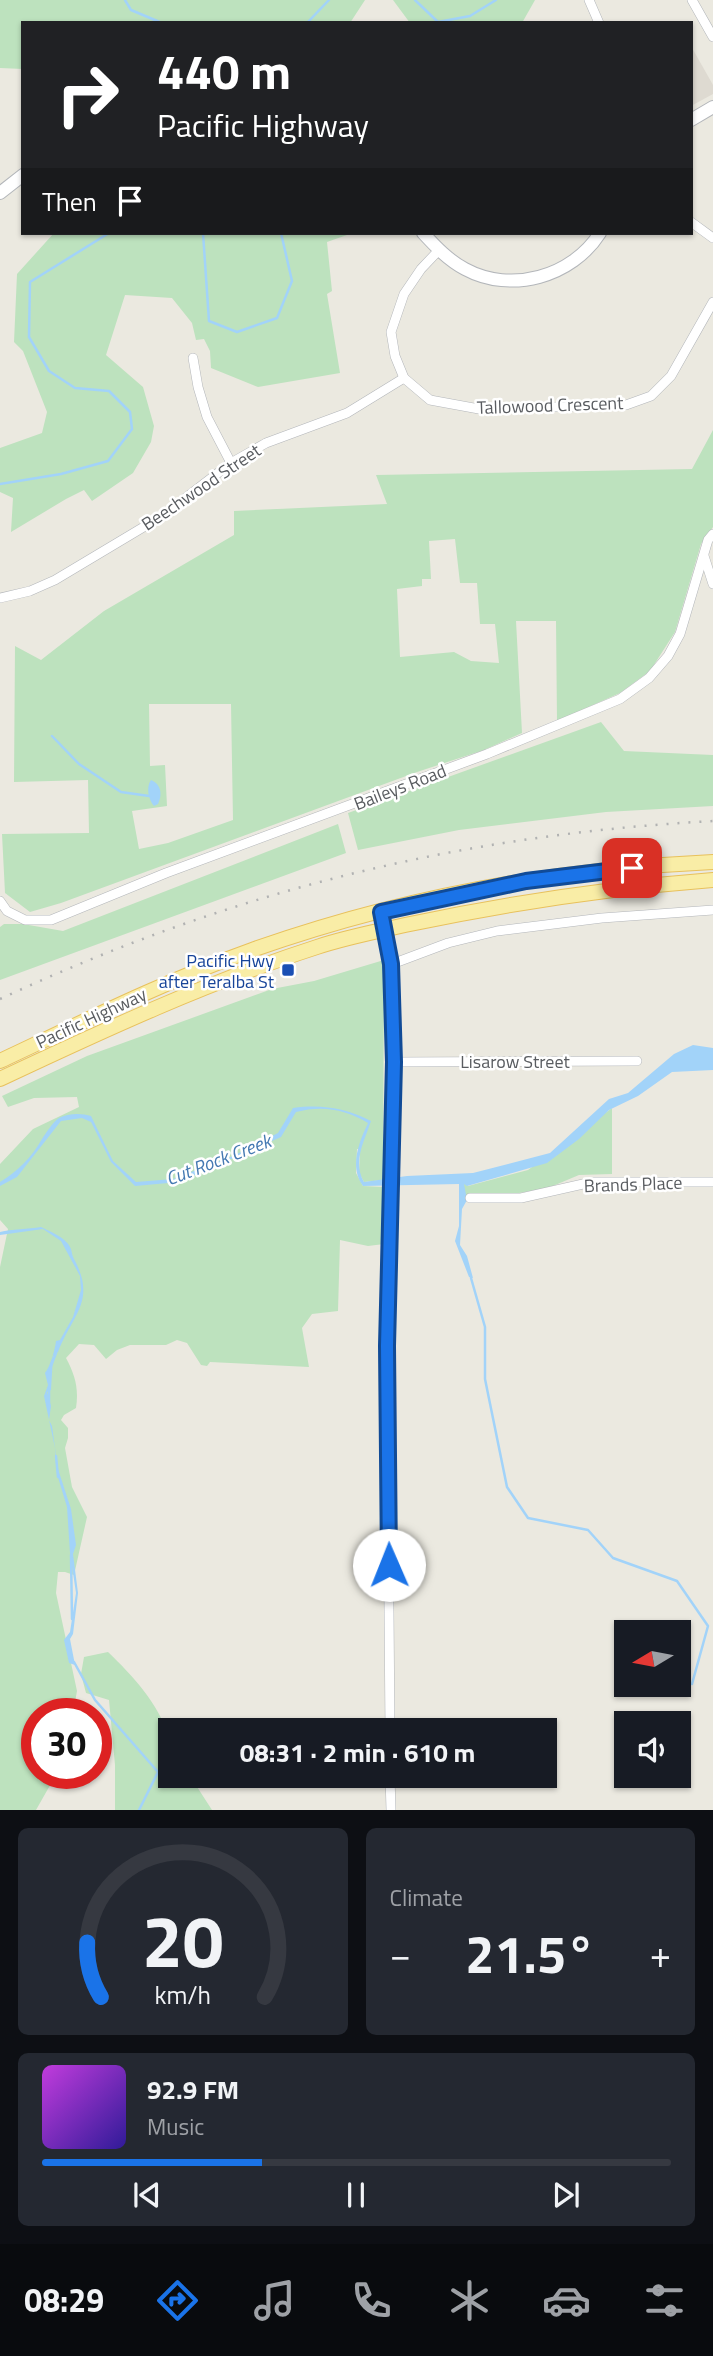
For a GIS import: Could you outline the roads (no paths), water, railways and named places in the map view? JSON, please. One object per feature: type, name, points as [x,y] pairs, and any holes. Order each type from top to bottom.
[{"type":"main road","name":"Pacific Highway","points":[[0,1061],[137,996],[202,969],[254,949],[381,912],[547,878],[713,862]]},
{"type":"main road","name":"Pacific Highway","points":[[0,1079],[221,980],[320,946],[462,912],[550,897],[713,880]]},
{"type":"street","points":[[589,0],[598,21]]},
{"type":"street","points":[[692,0],[713,37]]},
{"type":"street","points":[[693,119],[713,107]]},
{"type":"street","points":[[0,193],[21,177]]},
{"type":"street","points":[[693,223],[713,238]]},
{"type":"street","points":[[425,235],[439,250],[467,270],[498,280],[519,281],[540,277],[571,263],[590,247],[599,235]]},
{"type":"street","points":[[404,378],[395,356],[391,332],[404,294],[421,269],[439,250]]},
{"type":"street","name":"Tallowood Crescent","points":[[404,378],[430,400],[479,410],[626,405],[651,396],[671,376],[713,302]]},
{"type":"street","points":[[193,358],[207,417],[231,463]]},
{"type":"street","name":"Beechwood Street","points":[[0,598],[30,591],[55,580],[162,516],[231,463],[266,443],[347,413],[404,378]]},
{"type":"street","name":"Baileys Road","points":[[0,901],[7,911],[25,920],[51,920],[166,873],[498,750],[620,699],[649,678],[668,656],[680,634],[708,540],[713,534]]},
{"type":"street","points":[[704,555],[713,584]]},
{"type":"street","points":[[391,964],[448,943],[497,932],[602,918],[713,911]]},
{"type":"street","points":[[381,912],[391,964],[394,1062],[387,1385],[390,1718]]},
{"type":"street","name":"Lisarow Street","points":[[394,1062],[637,1061]]},
{"type":"street","name":"Brands Place","points":[[470,1198],[521,1198],[592,1182],[713,1182]]},
{"type":"street","points":[[390,1788],[391,1810]]},
{"type":"water","points":[[151,780],[160,791],[158,804],[154,806],[148,793]]},
{"type":"water","points":[[693,1045],[713,1048],[713,1070],[672,1072],[638,1096],[609,1110],[579,1139],[547,1163],[467,1186],[464,1184],[467,1200],[462,1209],[460,1245],[467,1256],[473,1278],[469,1277],[455,1241],[459,1226],[459,1184],[363,1186],[356,1163],[368,1123],[351,1114],[333,1110],[296,1112],[281,1137],[179,1182],[135,1186],[111,1162],[91,1122],[82,1118],[61,1121],[17,1177],[0,1186],[0,1182],[29,1158],[54,1123],[67,1115],[91,1116],[113,1161],[136,1182],[173,1179],[233,1156],[278,1133],[293,1108],[314,1107],[343,1110],[371,1121],[359,1158],[364,1182],[407,1176],[473,1173],[550,1153],[609,1099],[628,1093],[674,1054]]},
{"type":"water","points":[[41,1227],[69,1245],[80,1274],[83,1286],[80,1307],[58,1352],[53,1356],[51,1390],[47,1392],[51,1406],[49,1420],[44,1396],[48,1385],[45,1373],[56,1341],[60,1340],[73,1317],[81,1290],[80,1276],[61,1241],[43,1229],[0,1235],[0,1232],[5,1231]]},
{"type":"water","points":[[49,1420],[58,1469],[71,1509],[76,1545],[73,1554],[78,1593],[70,1639],[75,1665],[69,1663],[64,1640],[70,1632],[76,1593],[67,1507],[57,1474]]},
{"type":"waterway","points":[[125,0],[131,10],[157,21]]},
{"type":"waterway","points":[[309,21],[329,0]]},
{"type":"waterway","points":[[415,0],[437,21]]},
{"type":"waterway","points":[[443,21],[470,16],[496,0]]},
{"type":"waterway","points":[[0,484],[61,474],[108,461],[132,429],[130,412],[109,391],[75,388],[49,371],[29,337],[30,282],[106,235]]},
{"type":"waterway","points":[[203,235],[209,321],[237,332],[277,318],[292,281],[281,235]]},
{"type":"waterway","points":[[52,736],[79,764],[121,792],[149,796]]},
{"type":"waterway","points":[[471,1278],[485,1327],[485,1379],[507,1487],[528,1518],[588,1530],[613,1558],[677,1581],[708,1626],[692,1684]]},
{"type":"waterway","points":[[51,1366],[56,1353]]},
{"type":"waterway","points":[[49,1390],[49,1405]]},
{"type":"waterway","points":[[56,1456],[58,1477]]},
{"type":"waterway","points":[[71,1555],[72,1619]]},
{"type":"waterway","points":[[74,1662],[95,1700],[158,1772],[139,1810]]},
{"type":"railway","points":[[0,999],[87,961],[174,928],[260,899],[348,875],[436,855],[526,840],[618,828],[713,821]]},
{"type":"place","name":"Pacific Hwy after Teralba St","points":[[288,970]]},
{"type":"water label","name":"Cut Rock Creek","points":[[218,1159]]}]
